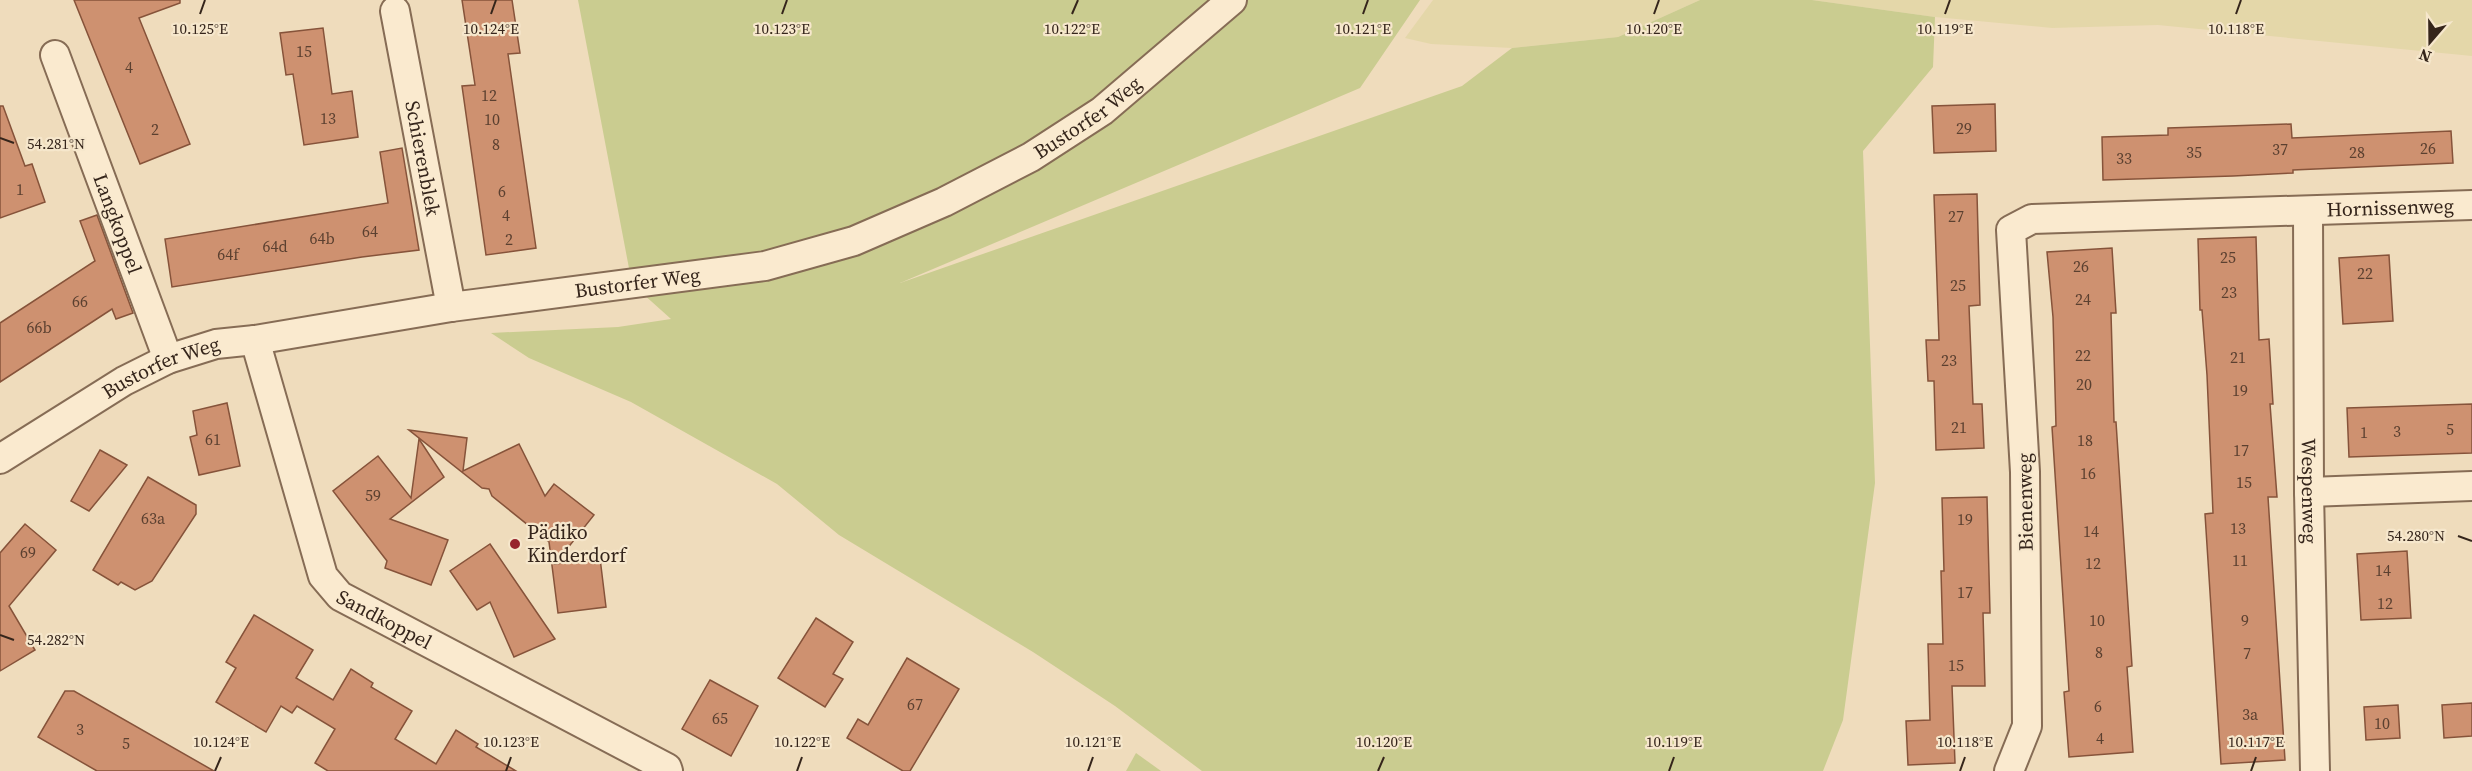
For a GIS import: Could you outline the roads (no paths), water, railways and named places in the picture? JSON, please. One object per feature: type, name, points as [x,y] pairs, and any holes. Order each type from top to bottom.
[{"type":"street","name":"Bustorfer Weg","points":[[0,459],[124,381],[168,360],[216,344],[255,340],[451,307],[765,266],[854,241],[944,202],[1031,157],[1102,111],[1232,0]]},
{"type":"street","name":"Schierenblek","points":[[395,11],[451,307]]},
{"type":"street","name":"Langkoppel","points":[[55,55],[168,360]]},
{"type":"street","name":"Hornissenweg","points":[[2010,230],[2032,219],[2472,205]]},
{"type":"street","name":"Wespenweg","points":[[2308,211],[2308,492],[2314,771]]},
{"type":"street","name":"Bienenweg","points":[[2009,771],[2027,726],[2025,472],[2010,230]]},
{"type":"street","name":"Sandkoppel","points":[[255,340],[324,576],[340,596],[667,768],[668,771]]},
{"type":"street","points":[[2308,492],[2472,486]]},
{"type":"place","name":"Pädiko Kinderdorf","points":[[515,544]]}]
